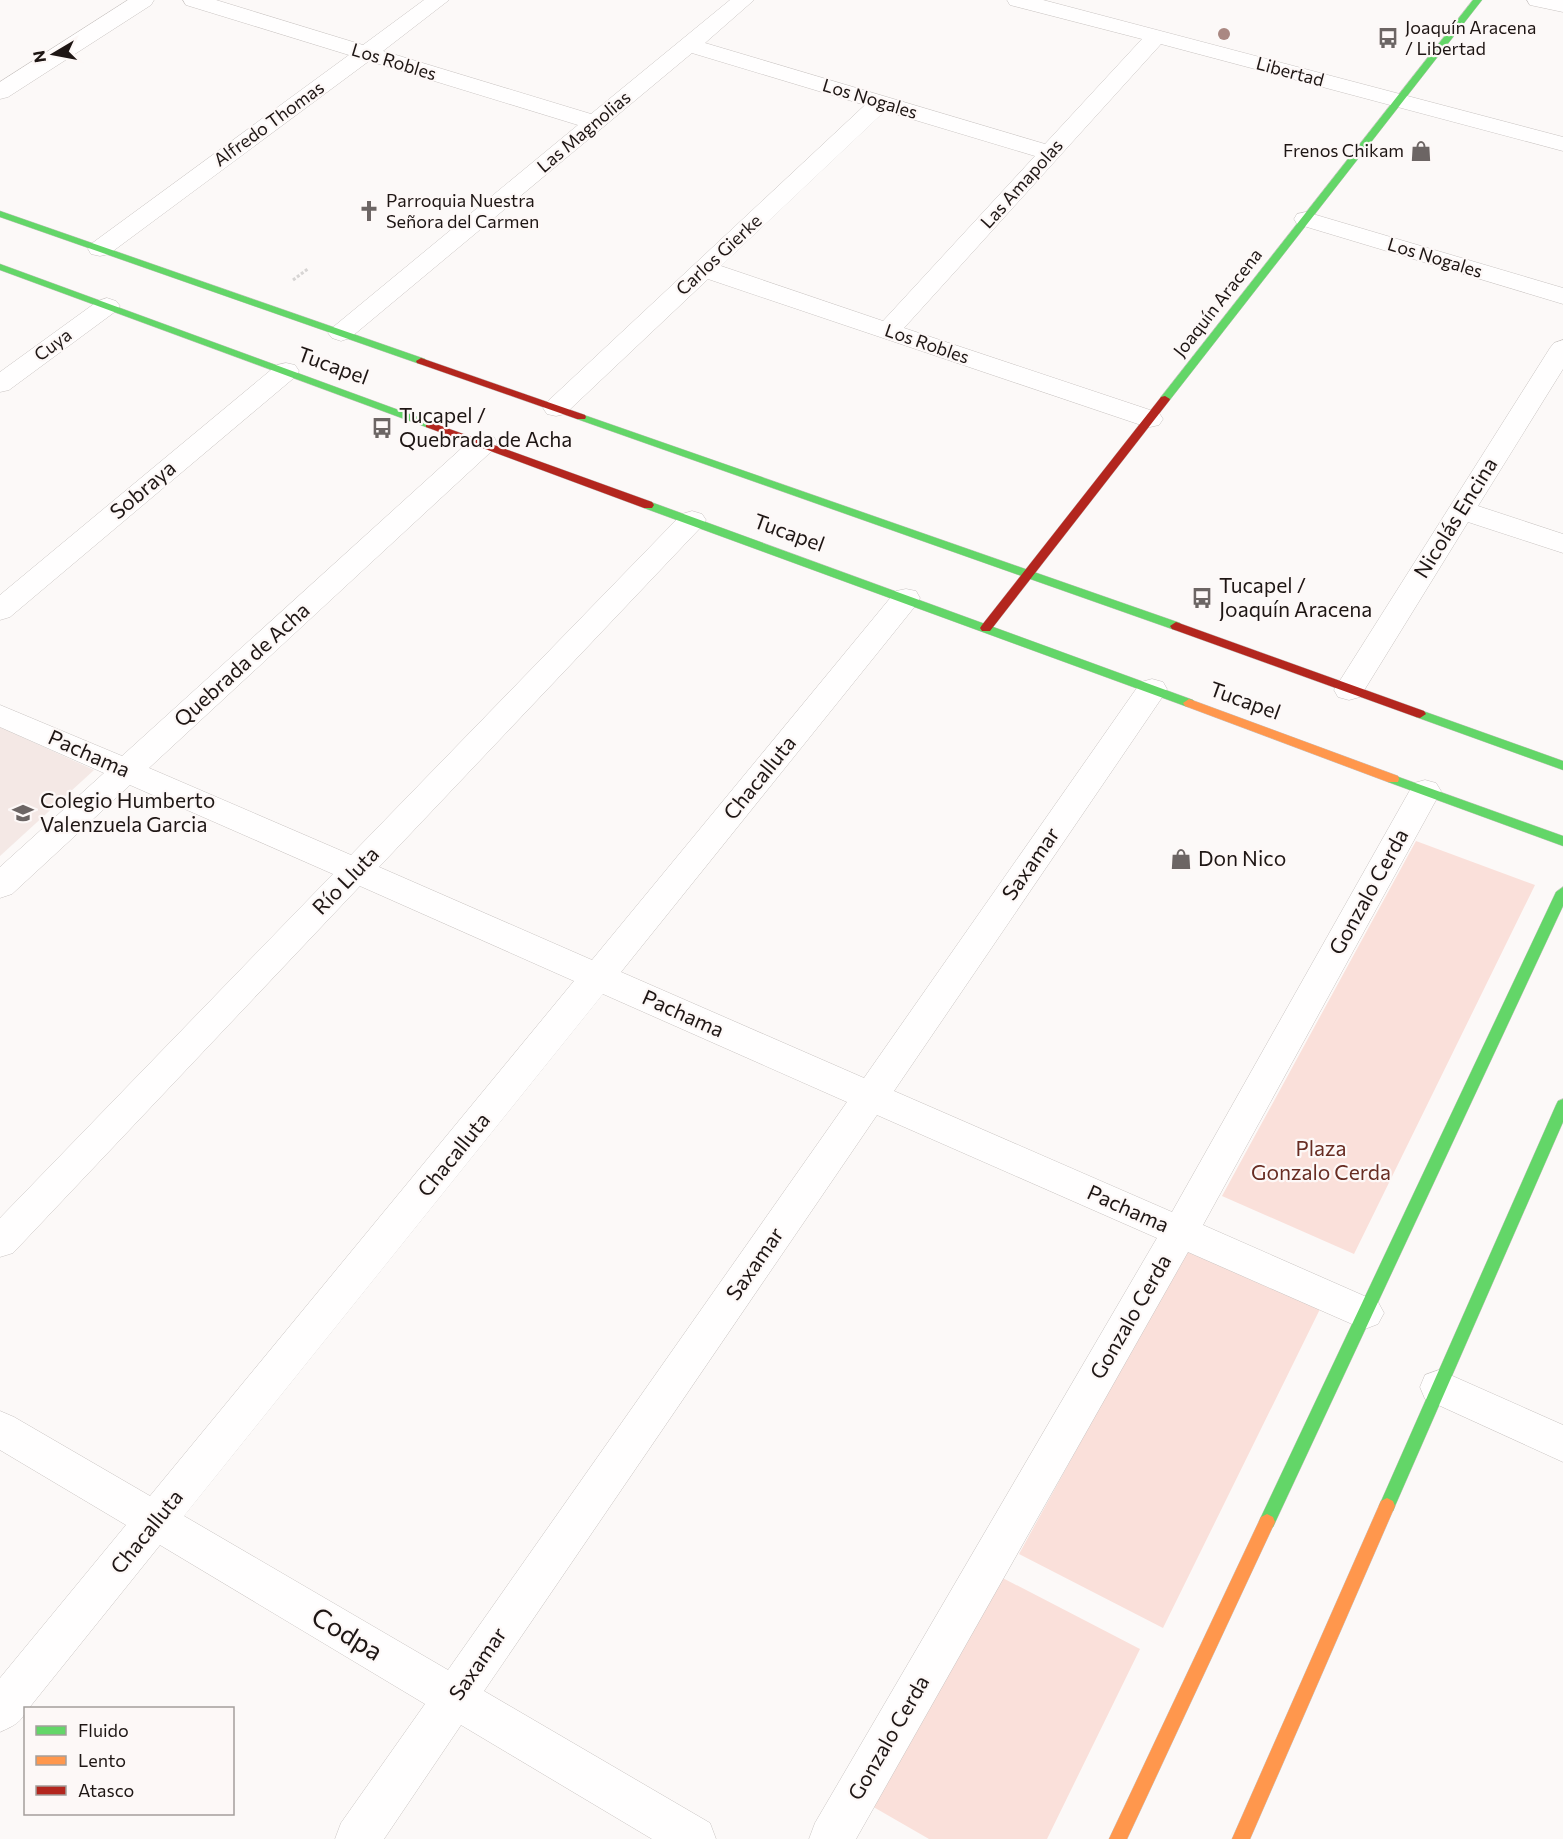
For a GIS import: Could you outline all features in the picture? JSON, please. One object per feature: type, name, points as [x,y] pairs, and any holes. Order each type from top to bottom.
[{"type":"main road","name":"Joaquín Aracena","points":[[986,627],[1478,0]]},
{"type":"main road","name":"Tucapel","points":[[0,213],[1028,574],[1563,766]]},
{"type":"main road","name":"Tucapel","points":[[0,267],[986,627],[1563,842]]},
{"type":"main road","points":[[1118,1839],[1563,892]]},
{"type":"main road","points":[[1241,1839],[1563,1105]]},
{"type":"street","points":[[0,92],[143,0]]},
{"type":"street","name":"Los Robles","points":[[194,0],[595,123]]},
{"type":"street","name":"Alfredo Thomas","points":[[100,249],[438,0]]},
{"type":"street","name":"Las Magnolias","points":[[341,333],[743,0]]},
{"type":"street","name":"Libertad","points":[[1018,0],[1563,144]]},
{"type":"street","points":[[1538,0],[1563,6]]},
{"type":"street","name":"Las Amapolas","points":[[888,330],[1156,37]]},
{"type":"street","name":"Los Nogales","points":[[689,45],[1050,153]]},
{"type":"street","name":"Carlos Gierke","points":[[556,408],[881,102]]},
{"type":"street","name":"Los Nogales","points":[[1306,219],[1563,296]]},
{"type":"street","name":"Los Robles","points":[[704,269],[1150,418]]},
{"type":"street","name":"Cuya","points":[[0,384],[106,306]]},
{"type":"street","name":"Nicolás Encina","points":[[1349,690],[1563,348]]},
{"type":"street","name":"Sobraya","points":[[0,610],[286,371]]},
{"type":"street","name":"Quebrada de Acha","points":[[0,886],[483,443]]},
{"type":"street","points":[[1461,510],[1563,544]]},
{"type":"street","name":"Río Lluta","points":[[0,1242],[692,520]]},
{"type":"street","name":"Chacalluta","points":[[0,1711],[906,598]]},
{"type":"street","name":"Saxamar","points":[[357,1839],[1152,689]]},
{"type":"street","name":"Pachama","points":[[0,715],[1365,1313]]},
{"type":"street","name":"Gonzalo Cerda","points":[[831,1839],[1180,1232],[1425,790]]},
{"type":"street","points":[[1439,1387],[1563,1444]]},
{"type":"street","name":"Codpa","points":[[0,1430],[694,1839]]},
{"type":"path","points":[[293,280],[309,267]]},
{"type":"shaded area","name":"Colegio Humberto Valenzuela Garcia","points":[[0,727],[94,770],[0,856]]},
{"type":"green space","name":"Plaza Gonzalo Cerda","points":[[1416,841],[1535,885],[1354,1254],[1222,1196]]},
{"type":"green space","points":[[1189,1245],[1322,1305],[1163,1628],[1019,1554]]},
{"type":"green space","points":[[995,1574],[1140,1649],[1047,1839],[929,1839],[870,1805]]},
{"type":"traffic: fast","points":[[1165,399],[1478,0]]},
{"type":"traffic: fast","points":[[0,214],[421,361]]},
{"type":"traffic: fast","points":[[0,267],[430,425]]},
{"type":"traffic: fast","points":[[581,417],[1176,626]]},
{"type":"traffic: fast","points":[[648,505],[1189,703]]},
{"type":"traffic: fast","points":[[1420,714],[1563,766]]},
{"type":"traffic: fast","points":[[1393,779],[1563,841]]},
{"type":"traffic: fast","points":[[1267,1522],[1563,892]]},
{"type":"traffic: fast","points":[[1387,1506],[1563,1105]]},
{"type":"traffic: slow","points":[[1189,703],[1393,779]]},
{"type":"traffic: slow","points":[[1241,1839],[1387,1506]]},
{"type":"traffic: slow","points":[[1118,1839],[1267,1522]]},
{"type":"traffic: jam","points":[[421,361],[581,417]]},
{"type":"traffic: jam","points":[[986,628],[1165,399]]},
{"type":"traffic: jam","points":[[430,425],[648,505]]},
{"type":"traffic: jam","points":[[1176,626],[1420,714]]},
{"type":"place","name":"Joaquín Aracena / Libertad","points":[[1388,38]]},
{"type":"place","name":"Frenos Chikam","points":[[1421,151]]},
{"type":"place","name":"Parroquia Nuestra Señora del Carmen","points":[[369,211]]},
{"type":"place","name":"Tucapel / Quebrada de Acha","points":[[382,428]]},
{"type":"place","name":"Tucapel / Joaquín Aracena","points":[[1202,598]]},
{"type":"place","name":"Colegio Humberto Valenzuela Garcia","points":[[23,813]]},
{"type":"place","name":"Don Nico","points":[[1181,859]]}]
